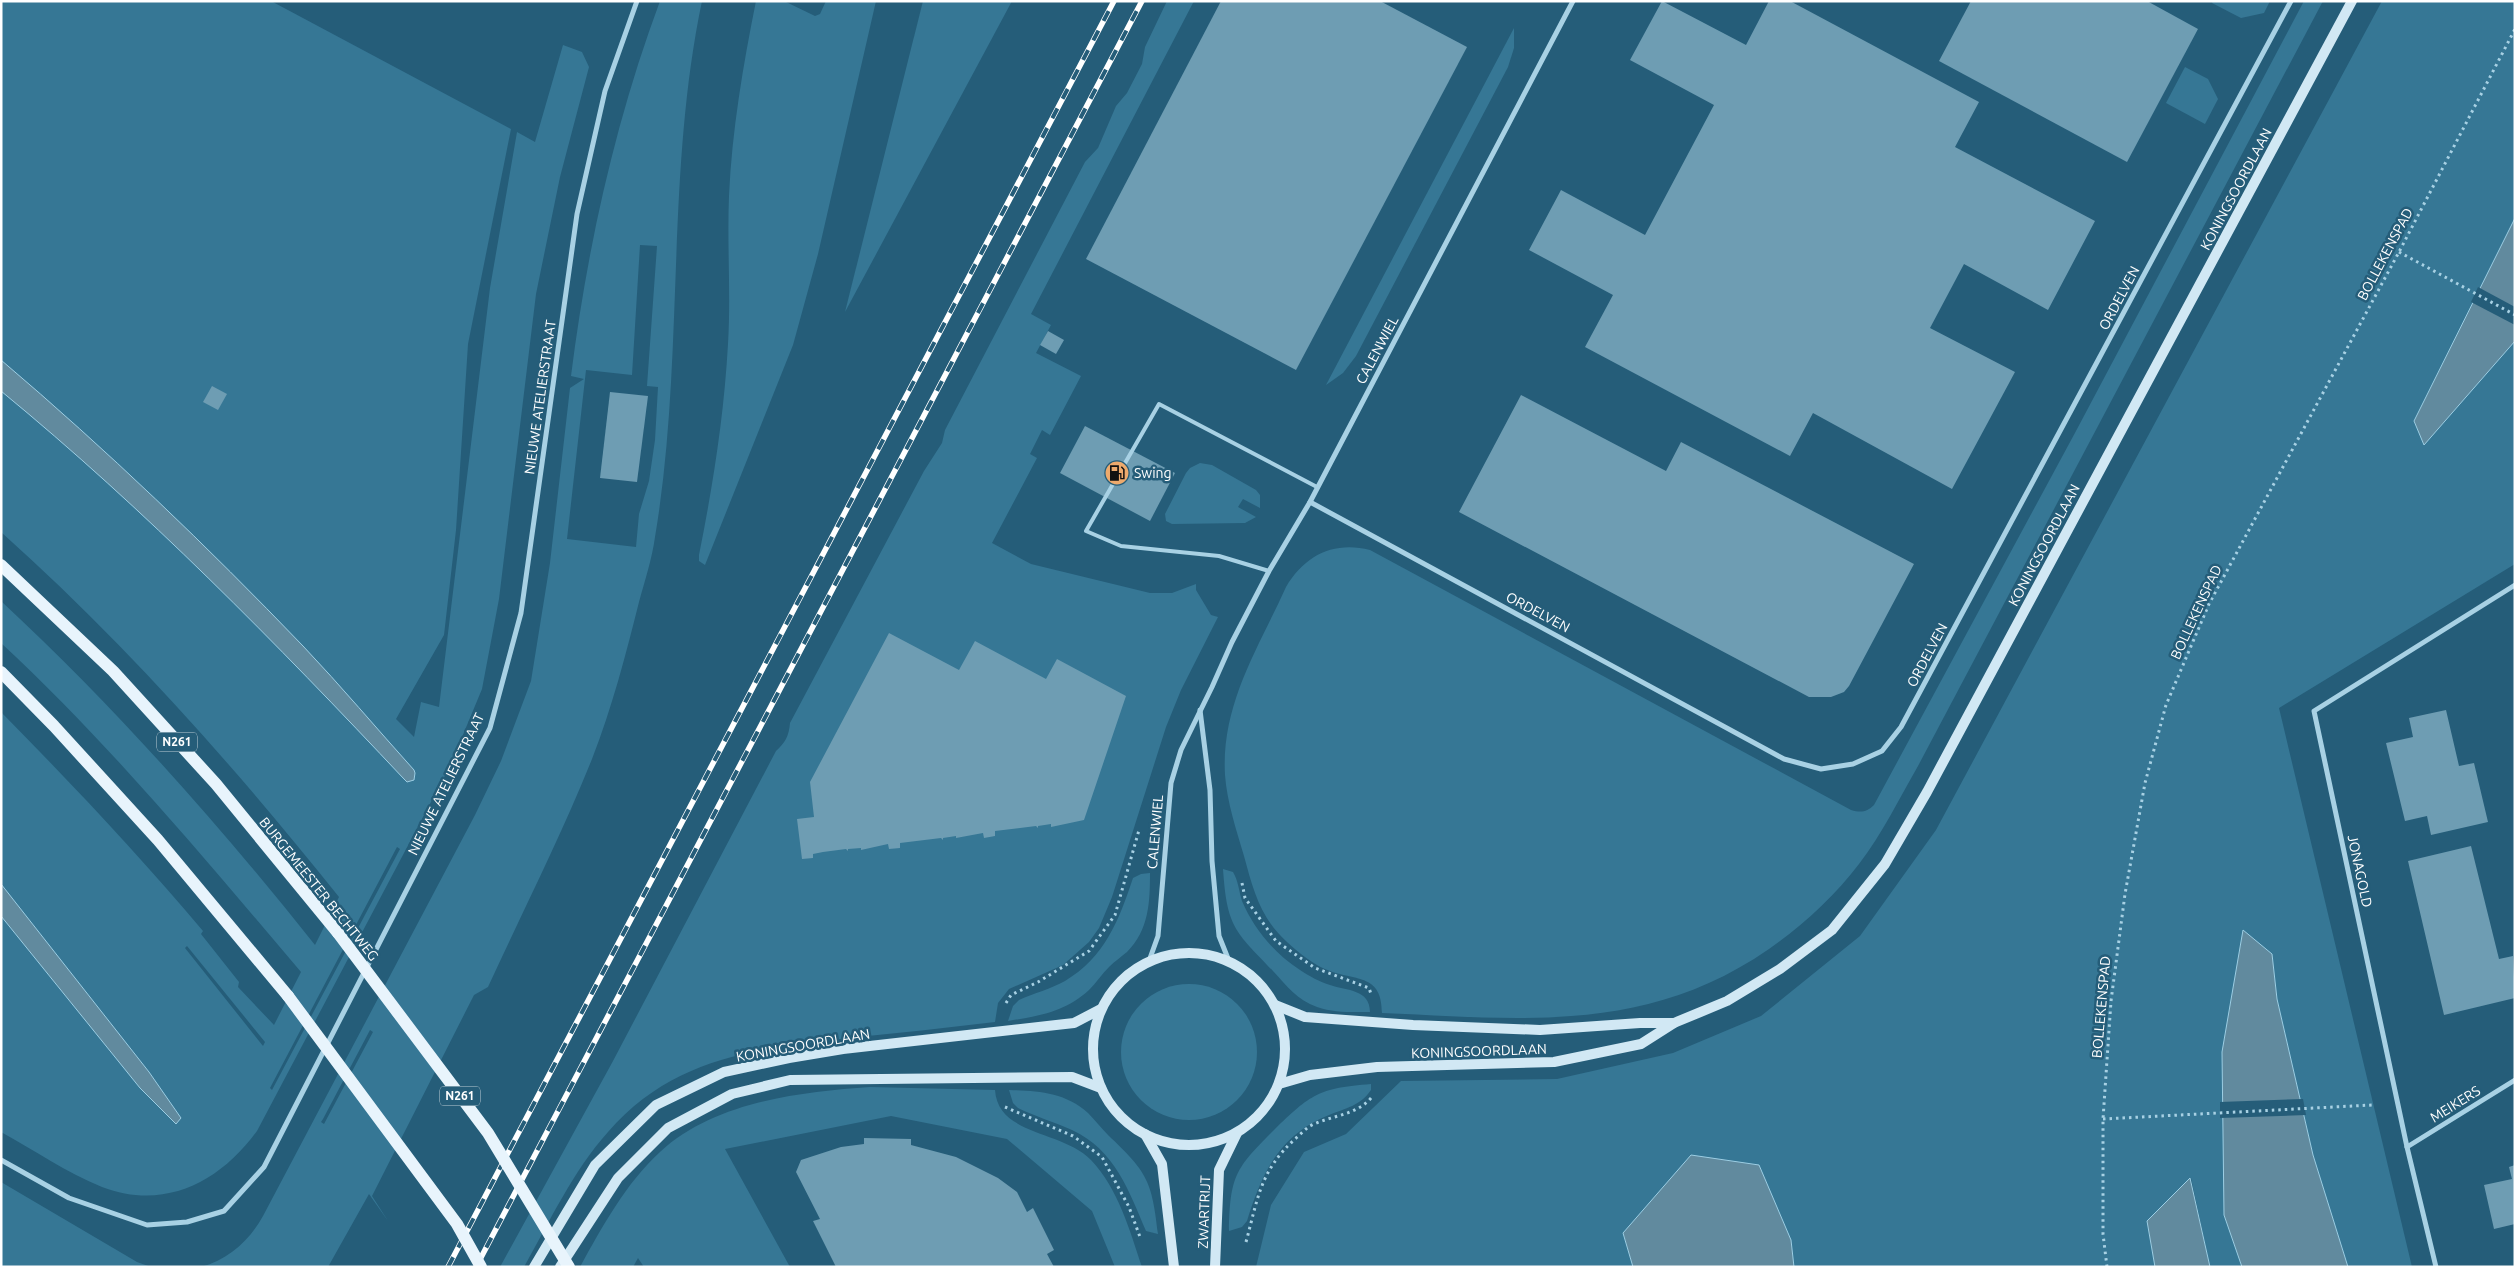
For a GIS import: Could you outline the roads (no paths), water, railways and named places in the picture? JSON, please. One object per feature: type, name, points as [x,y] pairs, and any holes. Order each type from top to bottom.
[{"type":"main road","name":"BURGEMEESTER BECHTWEG","points":[[1,565],[113,671],[216,784],[338,934],[488,1133],[570,1267]]},
{"type":"main road","points":[[1,672],[54,726],[158,840],[288,996],[457,1224],[481,1267]]},
{"type":"street","name":"NIEUWE ATELIERSTRAAT","points":[[1,1160],[69,1198],[147,1225],[187,1222],[224,1211],[264,1167],[490,728],[521,613],[577,214],[605,91],[637,1]]},
{"type":"street","name":"CALENWIEL","points":[[1149,961],[1158,936],[1171,783],[1181,750],[1268,571],[1310,502],[1573,1]]},
{"type":"street","name":"ORDELVEN","points":[[1310,502],[1784,758],[1821,769],[1854,764],[1882,751],[1901,727],[2291,1]]},
{"type":"street","name":"KONINGSOORDLAAN","points":[[1279,1084],[1310,1075],[1377,1067],[1554,1062],[1641,1044],[1674,1023],[1726,1001],[1780,970],[1832,930],[1885,864],[1932,784],[2352,1]]},
{"type":"street","name":"JONAGOLD","points":[[2436,1267],[2398,1104],[2314,711],[2515,585]]},
{"type":"street","points":[[1200,710],[1210,790],[1212,862],[1219,936],[1229,961]]},
{"type":"street","points":[[1175,954],[1203,954],[1229,961],[1253,977],[1275,1006],[1284,1031],[1285,1049],[1285,1058],[1279,1084],[1268,1103],[1254,1120],[1237,1133],[1207,1144],[1175,1144],[1145,1134],[1127,1123],[1112,1107],[1101,1088],[1094,1062],[1094,1035],[1101,1009],[1113,989],[1130,973],[1149,961],[1175,954]]},
{"type":"street","name":"KONINGSOORDLAAN","points":[[1275,1006],[1305,1017],[1432,1026],[1540,1030],[1640,1023],[1674,1023]]},
{"type":"street","name":"KONINGSOORDLAAN","points":[[534,1267],[595,1165],[656,1105],[724,1072],[843,1049],[1074,1023],[1101,1009]]},
{"type":"street","points":[[560,1267],[618,1178],[668,1128],[732,1094],[790,1080],[1072,1078],[1101,1088]]},
{"type":"street","name":"MEIKERS","points":[[2408,1147],[2515,1080]]},
{"type":"street","name":"ZWARTRIJT","points":[[1215,1267],[1219,1170],[1237,1133]]},
{"type":"street","points":[[1145,1134],[1162,1164],[1174,1267]]},
{"type":"lane","points":[[1268,571],[1219,556],[1120,546],[1086,531],[1159,404],[1318,487]]},
{"type":"railway","points":[[448,1267],[1114,1]]},
{"type":"railway","points":[[476,1267],[1142,1]]},
{"type":"place","name":"Swing","points":[[1117,473]]}]
